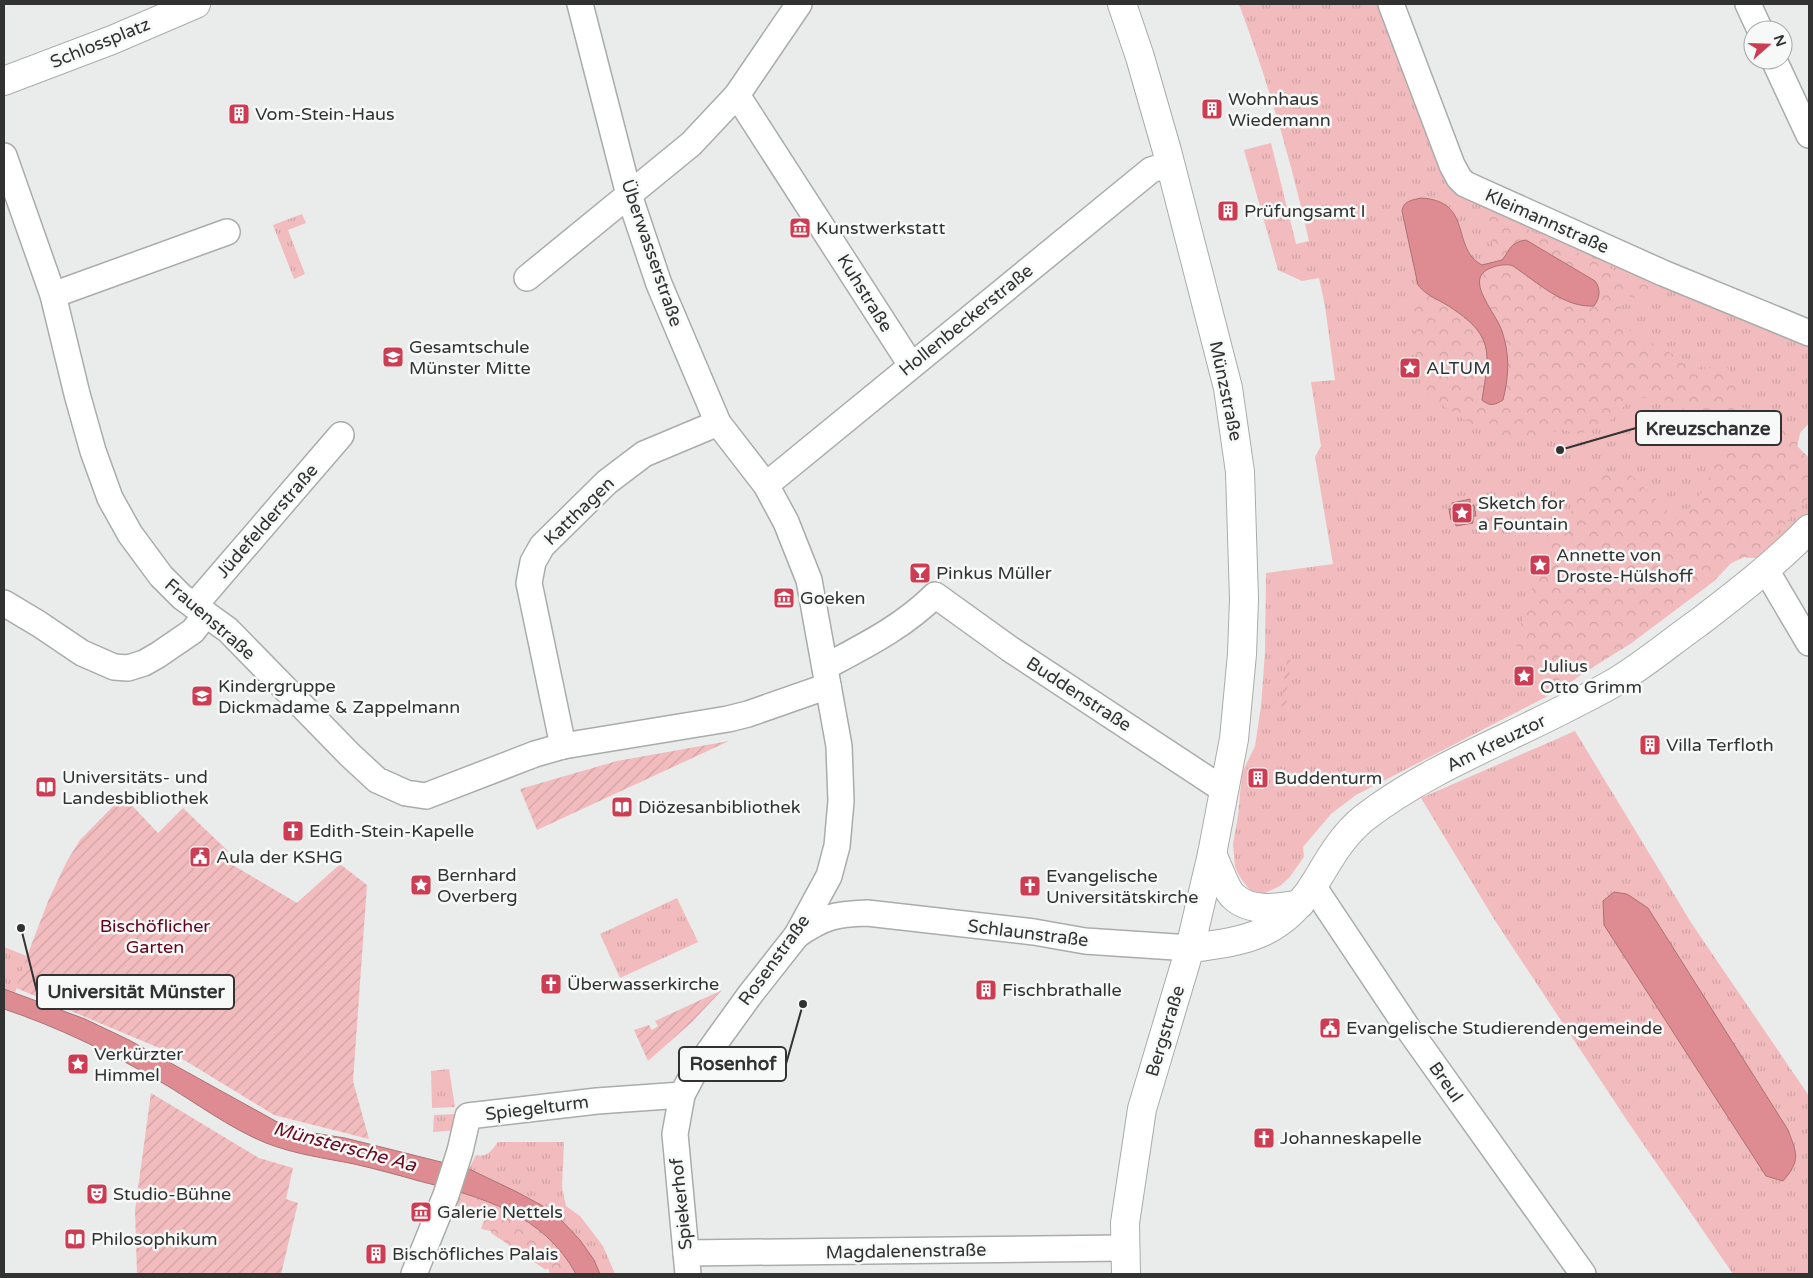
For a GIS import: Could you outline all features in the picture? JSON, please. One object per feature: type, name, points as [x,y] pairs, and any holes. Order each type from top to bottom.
[{"type":"main road","name":"Schlossplatz","points":[[4,61],[148,4]]},
{"type":"main road","name":"Schlossplatz","points":[[4,81],[112,40],[196,4]]},
{"type":"main road","name":"Münzstraße","points":[[1122,4],[1140,57],[1170,164],[1228,388],[1240,472],[1244,599],[1242,654],[1234,739],[1224,790]]},
{"type":"main road","name":"Am Kreuztor","points":[[1190,948],[1224,944],[1250,938],[1270,930],[1285,919],[1307,895],[1342,840],[1364,818],[1425,779],[1618,680],[1675,640],[1766,570],[1809,529]]},
{"type":"main road","name":"Bergstraße","points":[[1126,1261],[1125,1223],[1142,1109],[1190,948],[1212,854],[1224,790]]},
{"type":"main road","points":[[1212,854],[1232,895],[1245,904],[1277,908],[1307,895]]},
{"type":"street","name":"Überwasserstraße","points":[[580,4],[629,194],[659,284],[718,423],[766,485],[786,522],[809,580],[826,676]]},
{"type":"street","points":[[527,278],[691,144],[737,95],[799,4]]},
{"type":"street","name":"Kleimannstraße","points":[[1391,4],[1452,165],[1459,178],[1465,184],[1663,273],[1809,333]]},
{"type":"street","points":[[1748,4],[1755,20]]},
{"type":"street","points":[[1779,70],[1809,135]]},
{"type":"street","name":"Kuhstraße","points":[[737,95],[911,365]]},
{"type":"street","name":"Frauenstraße","points":[[4,156],[53,295],[93,451],[110,498],[130,534],[161,576],[182,597],[228,630],[357,762],[377,780],[406,793],[426,796],[534,754],[563,746]]},
{"type":"street","name":"Hollenbeckerstraße","points":[[766,485],[1151,170],[1170,164]]},
{"type":"street","points":[[53,295],[227,232]]},
{"type":"street","name":"Katthagen","points":[[563,746],[529,583],[533,562],[542,546],[607,482],[644,454],[718,423]]},
{"type":"street","name":"Jüdefelderstraße","points":[[4,602],[82,653],[114,667],[128,668],[144,663],[193,631],[200,610],[341,435]]},
{"type":"street","points":[[1766,570],[1809,643]]},
{"type":"street","name":"Buddenstraße","points":[[826,676],[917,613],[934,595],[1010,649],[1224,790]]},
{"type":"street","points":[[563,746],[728,719],[748,714],[826,676]]},
{"type":"street","name":"Rosenstraße","points":[[675,1134],[682,1095],[693,1074],[749,996],[797,935],[829,876],[837,846],[841,801],[839,746],[826,676]]},
{"type":"street","name":"Schlaunstraße","points":[[829,876],[833,888],[841,899],[851,907],[866,913]]},
{"type":"street","name":"Breul","points":[[1307,895],[1408,1027],[1583,1274]]},
{"type":"street","name":"Schlaunstraße","points":[[797,935],[817,922],[831,916],[866,913],[1034,932],[1086,941],[1190,948]]},
{"type":"street","name":"Spiegelturm","points":[[414,1274],[446,1195],[460,1151],[468,1116],[597,1101],[682,1095]]},
{"type":"street","name":"Spiekerhof","points":[[675,1134],[687,1264]]},
{"type":"street","name":"Magdalenenstraße","points":[[687,1264],[1126,1261]]},
{"type":"green space","points":[[1239,4],[1384,4],[1452,180],[1809,342],[1809,423],[1800,433],[1797,446],[1809,458],[1809,515],[1781,545],[1764,559],[1744,557],[1731,563],[1714,581],[1630,644],[1544,698],[1356,795],[1331,814],[1303,847],[1304,857],[1289,878],[1280,886],[1265,893],[1257,894],[1251,892],[1235,867],[1233,844],[1242,773],[1255,746],[1261,706],[1265,652],[1266,573],[1333,564],[1315,457],[1321,446],[1311,382],[1335,380],[1325,306],[1319,278],[1302,281],[1278,270],[1244,150],[1271,143],[1296,244],[1309,241],[1278,121]]},
{"type":"green space","points":[[302,214],[306,223],[288,230],[305,274],[294,279],[273,225]]},
{"type":"green space","points":[[1486,214],[1527,229],[1650,287],[1642,301],[1626,295],[1617,319],[1623,327],[1701,370],[1724,361],[1737,388],[1739,406],[1762,414],[1763,408],[1773,414],[1784,426],[1800,433],[1797,446],[1809,458],[1809,497],[1754,558],[1744,557],[1731,563],[1714,581],[1630,644],[1544,698],[1513,639],[1530,601],[1533,563],[1547,535],[1571,527],[1573,499],[1582,486],[1596,477],[1620,471],[1627,471],[1677,520],[1703,491],[1710,474],[1711,454],[1700,417],[1690,415],[1678,405],[1662,399],[1636,397],[1628,402],[1611,420],[1591,431],[1577,434],[1561,429],[1536,439],[1510,442],[1470,423],[1428,396],[1418,361],[1410,308],[1415,298],[1423,292],[1453,309],[1476,328],[1484,339],[1487,364],[1503,400],[1507,373],[1506,346],[1501,328],[1481,292],[1481,276],[1487,270],[1508,264],[1598,286],[1595,281],[1526,240],[1514,244],[1505,256],[1498,261],[1485,219]]},
{"type":"green space","points":[[1287,660],[1292,660],[1287,688],[1286,714],[1281,713]]},
{"type":"green space","points":[[1575,731],[1692,924],[1809,1096],[1809,1274],[1733,1274],[1628,1122],[1494,919],[1421,798]]},
{"type":"green space","points":[[729,741],[537,830],[520,789],[617,761]]},
{"type":"green space","name":"Bischöflicher Garten","points":[[123,796],[158,833],[183,808],[228,851],[221,858],[297,903],[340,864],[367,885],[353,1081],[369,1139],[274,1115],[176,1055],[16,988],[49,899],[67,861],[80,840]]},
{"type":"green space","points":[[677,898],[698,942],[620,978],[600,934]]},
{"type":"green space","points":[[4,947],[27,956],[15,993],[4,989]]},
{"type":"green space","points":[[722,990],[692,1022],[648,1061],[634,1030],[649,1025],[652,1030],[658,1026],[655,1021]]},
{"type":"green space","points":[[449,1069],[455,1107],[432,1108],[431,1071]]},
{"type":"green space","points":[[151,1093],[259,1158],[293,1168],[286,1199],[298,1203],[281,1274],[137,1274],[135,1210]]},
{"type":"green space","points":[[457,1114],[457,1130],[433,1132],[434,1115]]},
{"type":"green space","points":[[498,1142],[564,1142],[562,1187],[566,1206],[580,1216],[603,1246],[615,1274],[600,1274],[594,1260],[562,1221],[541,1205],[469,1169],[476,1155],[486,1154]]},
{"type":"green space","points":[[461,1191],[512,1213],[541,1232],[566,1258],[576,1274],[549,1274],[547,1268],[546,1270],[491,1233],[491,1231],[481,1229],[485,1217],[456,1205]]},
{"type":"water","points":[[1421,198],[1438,201],[1448,207],[1455,216],[1466,248],[1472,257],[1482,265],[1502,260],[1513,245],[1526,240],[1595,281],[1598,287],[1599,297],[1594,306],[1583,306],[1551,293],[1513,266],[1494,267],[1482,274],[1480,278],[1481,290],[1502,331],[1507,357],[1507,374],[1503,400],[1495,404],[1488,404],[1482,400],[1487,359],[1486,348],[1482,338],[1467,319],[1426,293],[1418,285],[1402,211],[1406,203]]},
{"type":"water","name":"Sketch for a Fountain","points":[[1470,499],[1470,506],[1474,505],[1476,516],[1473,516],[1473,523],[1456,526],[1455,520],[1451,520],[1449,509],[1453,509],[1452,503]]},
{"type":"water","points":[[1614,892],[1627,894],[1648,908],[1788,1130],[1796,1157],[1793,1168],[1783,1181],[1766,1176],[1604,925],[1603,901]]},
{"type":"water","name":"Münstersche Aa","points":[[4,989],[85,1019],[129,1040],[281,1124],[307,1132],[345,1138],[469,1169],[541,1205],[562,1221],[580,1240],[594,1260],[600,1274],[576,1274],[562,1253],[546,1236],[528,1222],[488,1202],[379,1170],[287,1150],[252,1137],[161,1082],[104,1051],[64,1032],[4,1009]]},
{"type":"place","name":"Wohnhaus Wiedemann","points":[[1212,109]]},
{"type":"place","name":"Vom-Stein-Haus","points":[[239,114]]},
{"type":"place","name":"Prüfungsamt I","points":[[1228,211]]},
{"type":"place","name":"Kunstwerkstatt","points":[[800,228]]},
{"type":"place","name":"Gesamtschule Münster Mitte","points":[[393,357]]},
{"type":"place","name":"ALTUM","points":[[1410,368]]},
{"type":"place","name":"Kreuzschanze","points":[[1560,450]]},
{"type":"place","name":"Sketch for a Fountain","points":[[1462,513]]},
{"type":"place","name":"Annette von Droste-Hülshoff","points":[[1540,565]]},
{"type":"place","name":"Pinkus Müller","points":[[920,573]]},
{"type":"place","name":"Goeken","points":[[784,598]]},
{"type":"place","name":"Julius Otto Grimm","points":[[1524,676]]},
{"type":"place","name":"Kindergruppe Dickmadame & Zappelmann","points":[[202,696]]},
{"type":"place","name":"Villa Terfloth","points":[[1650,745]]},
{"type":"place","name":"Buddenturm","points":[[1258,778]]},
{"type":"place","name":"Universitäts- und Landesbibliothek","points":[[46,787]]},
{"type":"place","name":"Diözesanbibliothek","points":[[622,807]]},
{"type":"place","name":"Edith-Stein-Kapelle","points":[[293,831]]},
{"type":"place","name":"Aula der KSHG","points":[[200,857]]},
{"type":"place","name":"Bernhard Overberg","points":[[421,885]]},
{"type":"place","name":"Evangelische Universitätskirche","points":[[1030,886]]},
{"type":"place","name":"Universität Münster","points":[[21,928]]},
{"type":"place","name":"Überwasserkirche","points":[[551,984]]},
{"type":"place","name":"Fischbrathalle","points":[[986,990]]},
{"type":"place","name":"Rosenhof","points":[[803,1004]]},
{"type":"place","name":"Evangelische Studierendengemeinde","points":[[1330,1028]]},
{"type":"place","name":"Verkürzter Himmel","points":[[78,1064]]},
{"type":"place","name":"Johanneskapelle","points":[[1264,1138]]},
{"type":"place","name":"Studio-Bühne","points":[[97,1194]]},
{"type":"place","name":"Galerie Nettels","points":[[421,1212]]},
{"type":"place","name":"Philosophikum","points":[[75,1239]]},
{"type":"place","name":"Bischöfliches Palais","points":[[376,1254]]}]
